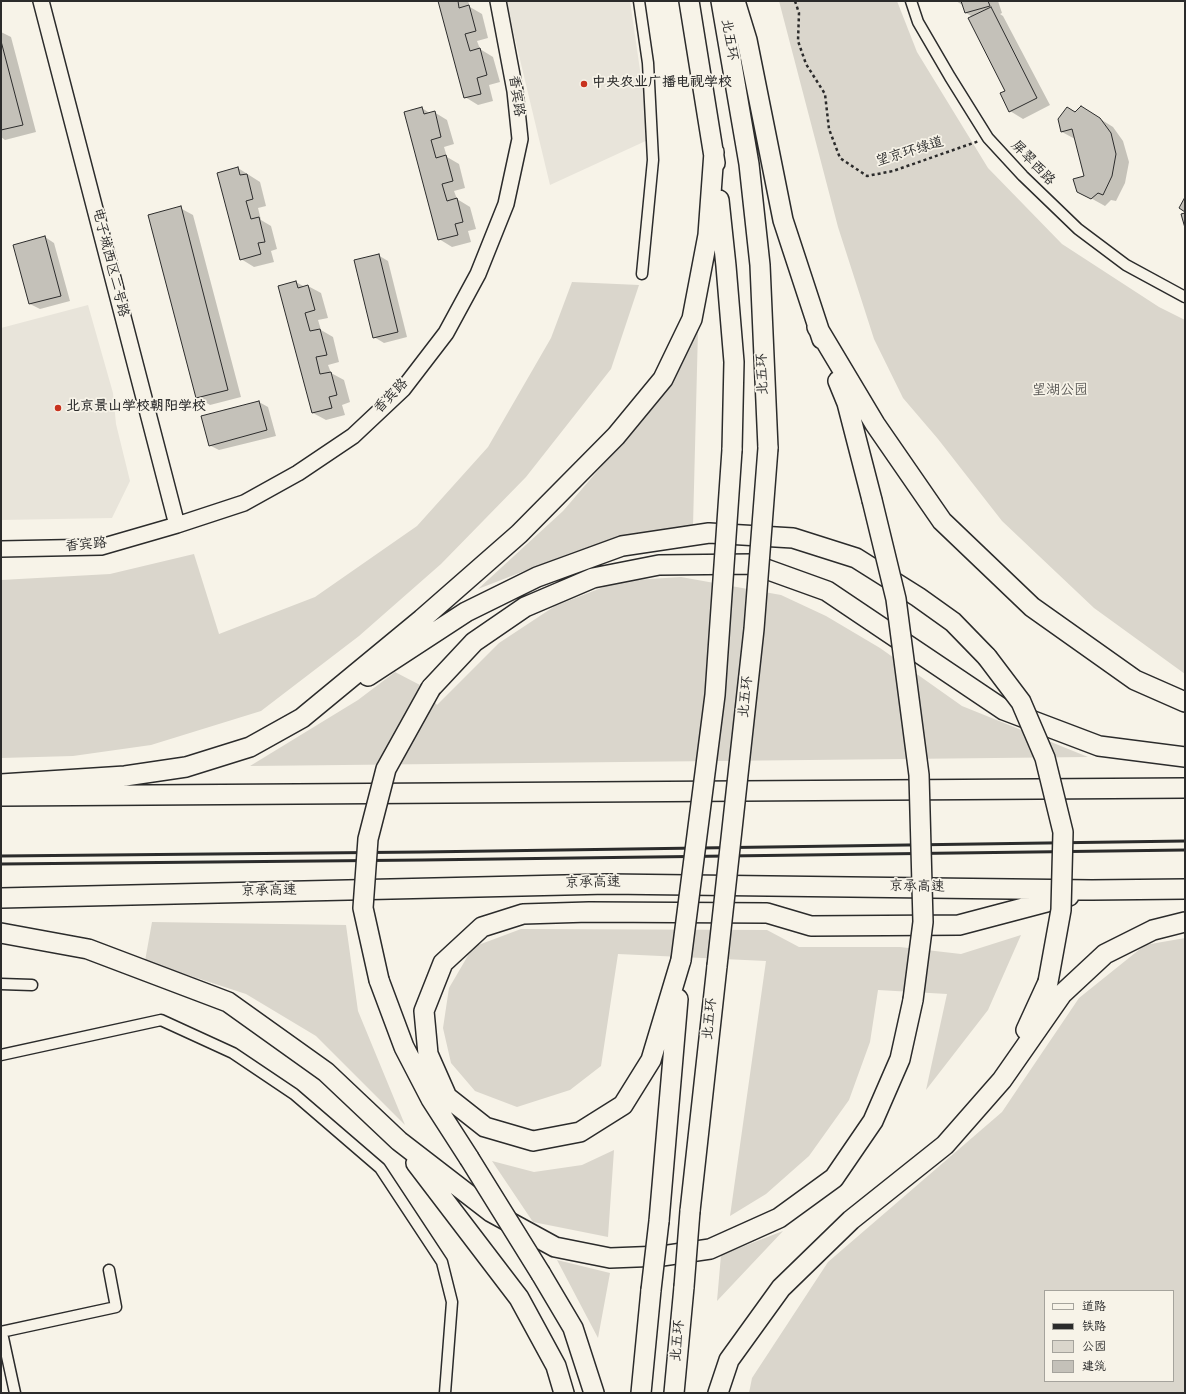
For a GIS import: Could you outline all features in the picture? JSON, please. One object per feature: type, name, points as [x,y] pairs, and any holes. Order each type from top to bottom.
[{"type":"highway","points":[[641,1393],[659,1221],[681,960],[715,695],[732,450],[734,362],[726,266],[714,152],[689,1]]},
{"type":"highway","name":"北五环","points":[[674,1393],[690,1211],[754,629],[768,448],[758,249],[749,164],[721,1]]},
{"type":"highway","points":[[1,933],[88,949],[228,1002],[326,1072],[400,1141],[491,1212],[555,1247],[610,1258],[662,1256],[710,1249],[779,1218],[834,1178],[873,1121],[900,1059],[913,1000],[922,922],[919,775],[896,600],[847,403],[817,327],[783,220],[747,40],[735,1]]},
{"type":"highway","points":[[302,718],[422,619],[519,534],[616,436],[663,379],[692,319],[708,235],[714,152]]},
{"type":"highway","points":[[817,327],[874,424],[942,521],[1032,607],[1135,680],[1185,702]]},
{"type":"highway","points":[[1,784],[125,776],[186,766],[250,747],[302,718],[466,612],[537,577],[622,546],[710,533],[793,538],[856,558],[918,597],[952,622],[987,657],[1021,702],[1045,758],[1063,832],[1061,910],[1048,982],[1002,1080]]},
{"type":"highway","points":[[594,1393],[573,1328],[541,1274],[431,1099],[404,1047],[379,980],[363,908],[368,839],[386,769],[431,688],[474,642],[525,607],[593,578],[659,565],[752,564],[827,591],[1004,710],[1099,746],[1185,758]]},
{"type":"highway","points":[[1,796],[1185,788]]},
{"type":"highway","name":"京承高速","points":[[1,898],[608,884],[1092,890],[1185,889]]},
{"type":"highway","points":[[681,960],[651,1060],[623,1105],[580,1132],[533,1141],[485,1128],[447,1097],[428,1054],[424,1011],[443,963],[482,927],[523,914],[589,912],[767,913],[811,926],[959,925],[1092,890]]},
{"type":"highway","points":[[718,1393],[729,1360],[781,1288],[851,1220],[945,1145],[1002,1080],[1062,994],[1105,954],[1154,930],[1185,922]]},
{"type":"highway","points":[[400,1141],[519,1298],[556,1366],[564,1393]]},
{"type":"street","name":"电子城西区二号路","points":[[41,1],[177,525]]},
{"type":"street","name":"香宾路","points":[[1,549],[101,547],[177,525],[244,503],[298,474],[354,436],[403,389],[446,333],[478,274],[506,204],[520,139],[515,91],[498,1]]},
{"type":"street","points":[[639,1],[648,63],[653,160],[642,274]]},
{"type":"street","name":"屏翠西路","points":[[911,1],[918,22],[988,138],[1022,176],[1078,229],[1126,265],[1185,297]]},
{"type":"street","points":[[1,984],[32,985]]},
{"type":"street","points":[[1,1054],[161,1020],[233,1053],[294,1094],[380,1168],[442,1262],[452,1302],[445,1393]]},
{"type":"street","points":[[15,1393],[1,1333],[116,1307],[109,1270]]},
{"type":"path","name":"望京环绿道","points":[[795,1],[798,13],[798,41],[806,64],[825,94],[829,129],[840,158],[867,176],[893,171],[988,138]]},
{"type":"shaded area","name":"中央农业广播电视学校","points":[[506,1],[630,1],[650,139],[550,185]]},
{"type":"shaded area","name":"北京景山学校朝阳学校","points":[[88,305],[113,393],[116,424],[130,481],[112,518],[1,520],[1,328]]},
{"type":"green space","name":"望湖公园","points":[[779,1],[897,1],[917,52],[988,168],[1062,244],[1159,307],[1185,320],[1185,674],[1094,608],[1002,521],[938,439],[903,398],[874,339],[838,227]]},
{"type":"green space","points":[[572,282],[639,285],[611,369],[526,477],[441,564],[359,636],[261,711],[151,745],[73,756],[1,758],[1,580],[110,574],[194,554],[219,634],[315,597],[417,526],[488,447],[551,338]]},
{"type":"green space","points":[[698,330],[693,526],[629,536],[573,552],[478,589],[563,511],[650,410]]},
{"type":"green space","points":[[681,577],[781,595],[826,616],[880,648],[962,706],[1088,757],[250,766],[358,700],[395,672],[420,685],[437,705],[499,643],[555,606],[619,581]]},
{"type":"green space","points":[[152,922],[346,925],[358,1011],[405,1125],[316,1036],[246,994],[145,961]]},
{"type":"green space","points":[[521,929],[767,930],[799,947],[900,947],[961,954],[1021,935],[988,1010],[926,1090],[947,994],[878,990],[870,1042],[849,1100],[809,1156],[766,1194],[730,1216],[766,961],[618,954],[601,1066],[570,1090],[517,1107],[475,1091],[451,1063],[443,1028],[449,988],[473,947]]},
{"type":"green space","points":[[1185,938],[1185,1393],[749,1393],[752,1378],[828,1262],[1002,1112],[1079,998],[1145,945]]},
{"type":"green space","points":[[614,1150],[608,1237],[533,1222],[492,1161],[534,1172],[582,1165]]},
{"type":"green space","points":[[783,1231],[717,1301],[721,1255]]},
{"type":"green space","points":[[557,1260],[610,1273],[598,1338]]},
{"type":"building","points":[[438,1],[458,1],[459,8],[469,5],[476,31],[465,34],[470,51],[480,48],[487,75],[477,78],[481,94],[464,98]]},
{"type":"building","points":[[961,1],[988,1],[990,6],[965,13]]},
{"type":"building","points":[[991,7],[1037,98],[1009,112],[1000,93],[1005,91],[968,18]]},
{"type":"building","points":[[1,41],[23,125],[1,130]]},
{"type":"building","points":[[1081,106],[1100,118],[1111,133],[1116,154],[1112,176],[1103,195],[1098,193],[1091,199],[1077,192],[1073,179],[1084,176],[1072,129],[1061,132],[1058,119],[1067,107],[1075,112]]},
{"type":"building","points":[[422,107],[424,114],[435,111],[441,137],[431,140],[436,158],[446,155],[453,181],[442,184],[447,201],[457,198],[463,222],[455,224],[458,235],[438,240],[404,112]]},
{"type":"building","points":[[238,167],[240,175],[247,174],[253,199],[246,201],[251,219],[259,217],[265,242],[258,243],[261,254],[240,260],[217,173]]},
{"type":"building","points":[[1185,197],[1185,212],[1179,208]]},
{"type":"building","points":[[181,206],[228,390],[196,398],[148,215]]},
{"type":"building","points":[[1185,213],[1185,228],[1181,214]]},
{"type":"building","points":[[45,236],[61,296],[29,304],[13,245]]},
{"type":"building","points":[[379,254],[398,332],[373,338],[354,260]]},
{"type":"building","points":[[296,281],[298,288],[308,285],[315,310],[305,313],[310,331],[320,329],[327,355],[316,357],[320,374],[331,372],[337,395],[329,397],[332,408],[312,413],[278,286]]},
{"type":"building","points":[[259,401],[267,430],[209,446],[201,416]]},
{"type":"railway","points":[[1,856],[422,852],[1185,841]]},
{"type":"railway","points":[[1,864],[1185,850]]},
{"type":"place","name":"中央农业广播电视学校","points":[[584,84]]},
{"type":"place","name":"北京景山学校朝阳学校","points":[[58,408]]}]
